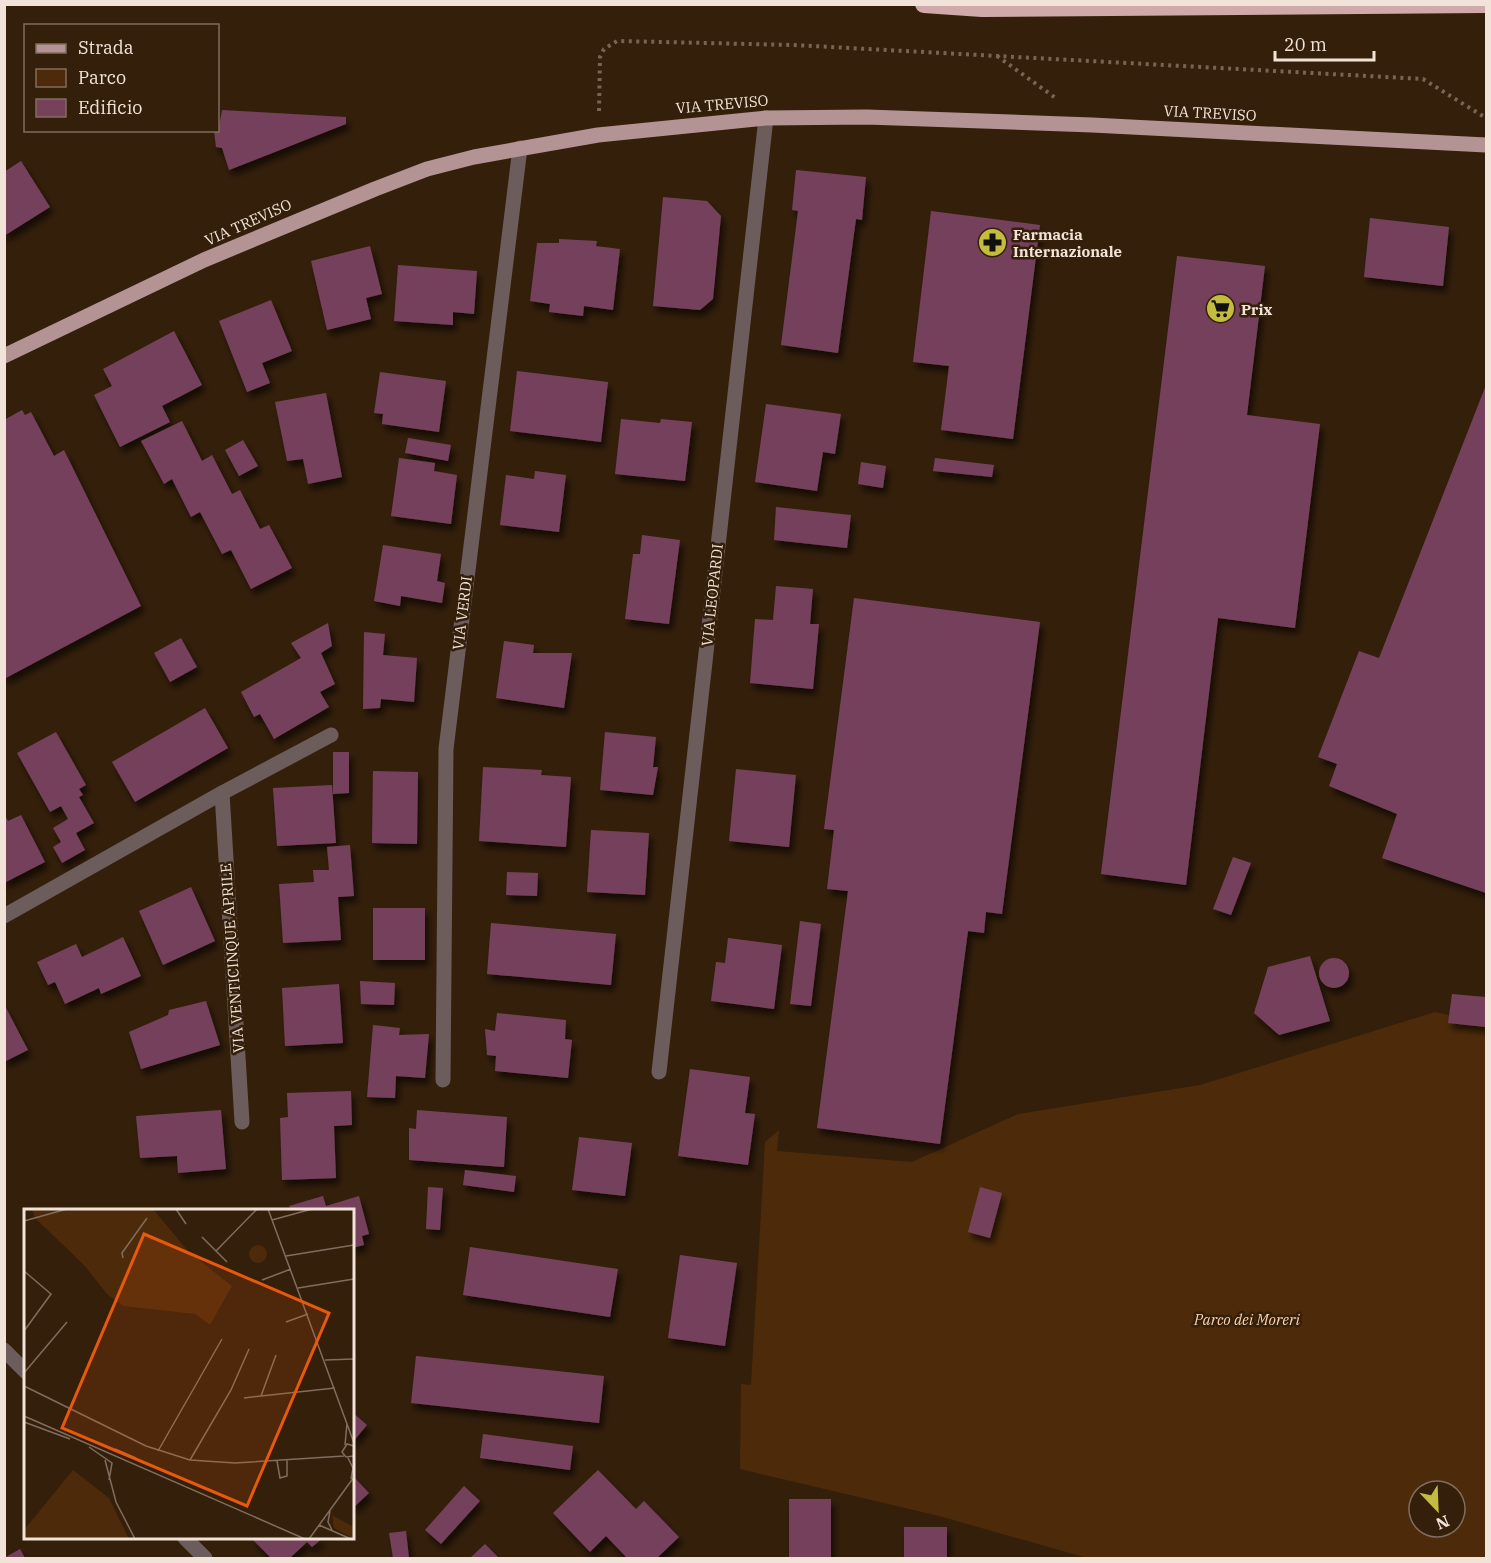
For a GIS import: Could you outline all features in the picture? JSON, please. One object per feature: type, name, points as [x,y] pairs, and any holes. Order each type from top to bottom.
[{"type":"highway","points":[[924,4],[982,8],[1485,4]]},
{"type":"main road","name":"VIA TREVISO","points":[[4,356],[204,260],[309,214],[427,169],[520,148],[598,135],[766,117],[867,117],[1092,124],[1486,145]]},
{"type":"street","name":"VIA LEOPARDI","points":[[659,1072],[766,117]]},
{"type":"street","name":"VIA VERDI","points":[[442,1080],[446,749],[520,148]]},
{"type":"street","points":[[4,916],[222,793],[331,735]]},
{"type":"street","name":"VIA VENTICINQUE APRILE","points":[[222,793],[242,1122]]},
{"type":"street","points":[[4,1350],[24,1370]]},
{"type":"street","points":[[186,1539],[205,1558]]},
{"type":"path","points":[[598,135],[600,57],[604,49],[617,41],[794,45],[1423,79],[1486,118]]},
{"type":"path","points":[[996,55],[1092,124]]},
{"type":"green space","name":"Parco dei Moreri","points":[[1435,1012],[1486,1023],[1486,1558],[1087,1558],[939,1516],[740,1469],[741,1384],[751,1385],[765,1142],[779,1130],[777,1151],[912,1162],[1018,1114],[1200,1085]]},
{"type":"building","points":[[222,110],[346,117],[346,124],[229,170],[222,148],[216,147],[214,132],[219,132]]},
{"type":"building","points":[[21,161],[50,207],[4,236],[4,172]]},
{"type":"building","points":[[796,170],[866,177],[862,220],[856,219],[838,353],[781,345],[798,211],[792,210]]},
{"type":"building","points":[[663,197],[707,201],[721,216],[713,299],[700,310],[653,306]]},
{"type":"building","points":[[931,211],[1040,225],[1013,439],[941,430],[949,366],[913,362]]},
{"type":"building","points":[[1370,218],[1449,227],[1443,286],[1364,277]]},
{"type":"building","points":[[559,239],[597,241],[596,246],[620,249],[613,310],[584,306],[583,316],[549,312],[550,304],[530,301],[537,243],[559,243]]},
{"type":"building","points":[[370,246],[382,294],[366,298],[371,319],[327,330],[311,261]]},
{"type":"building","points":[[1177,256],[1265,266],[1247,415],[1320,424],[1295,628],[1218,618],[1186,885],[1101,874]]},
{"type":"building","points":[[398,265],[477,271],[474,314],[453,312],[453,325],[394,321]]},
{"type":"building","points":[[271,300],[292,351],[262,363],[270,383],[247,392],[219,321]]},
{"type":"building","points":[[174,331],[202,385],[162,406],[170,422],[120,447],[94,395],[112,386],[103,369]]},
{"type":"building","points":[[517,371],[608,382],[601,442],[510,431]]},
{"type":"building","points":[[380,372],[446,381],[439,432],[382,424],[383,414],[374,413]]},
{"type":"building","points":[[1486,385],[1486,893],[1382,858],[1397,814],[1329,786],[1337,764],[1318,757],[1359,651],[1379,658]]},
{"type":"building","points":[[326,393],[342,477],[308,484],[303,459],[287,461],[275,402]]},
{"type":"building","points":[[766,404],[841,414],[835,454],[823,452],[817,491],[755,482]]},
{"type":"building","points":[[22,410],[25,415],[31,412],[54,456],[64,450],[141,606],[4,679],[4,420]]},
{"type":"building","points":[[621,419],[660,423],[661,419],[692,422],[685,481],[615,474]]},
{"type":"building","points":[[182,421],[202,461],[212,455],[232,494],[240,490],[260,529],[269,525],[292,568],[251,589],[231,550],[222,554],[200,512],[191,517],[172,479],[164,484],[141,441]]},
{"type":"building","points":[[408,438],[451,445],[448,461],[405,453]]},
{"type":"building","points":[[243,440],[258,466],[239,476],[225,450]]},
{"type":"building","points":[[399,458],[435,463],[434,471],[457,475],[451,524],[391,516]]},
{"type":"building","points":[[935,458],[994,465],[992,477],[933,471]]},
{"type":"building","points":[[861,462],[886,466],[883,488],[858,484]]},
{"type":"building","points":[[535,471],[566,475],[559,532],[500,525],[506,475],[534,479]]},
{"type":"building","points":[[776,507],[851,515],[847,548],[774,540]]},
{"type":"building","points":[[642,535],[680,540],[669,624],[625,619],[633,554],[640,554]]},
{"type":"building","points":[[383,545],[441,554],[437,581],[445,583],[442,603],[401,596],[400,606],[374,601]]},
{"type":"building","points":[[776,586],[813,589],[810,624],[819,624],[813,689],[750,683],[755,619],[773,620]]},
{"type":"building","points":[[854,598],[1040,622],[1002,914],[986,912],[984,933],[968,931],[940,1144],[817,1128],[848,891],[827,889],[834,830],[824,829]]},
{"type":"building","points":[[328,623],[332,646],[321,653],[335,684],[320,692],[329,707],[274,739],[260,714],[254,717],[241,692],[301,658],[291,643]]},
{"type":"building","points":[[364,632],[385,634],[383,655],[417,658],[414,702],[381,699],[380,708],[363,709]]},
{"type":"building","points":[[181,638],[197,667],[170,682],[154,653]]},
{"type":"building","points":[[504,641],[534,645],[533,653],[572,653],[564,708],[496,698]]},
{"type":"building","points":[[205,708],[228,748],[135,802],[112,762]]},
{"type":"building","points":[[56,732],[86,785],[79,789],[83,795],[79,797],[94,823],[76,833],[85,850],[62,863],[53,847],[61,842],[53,828],[68,819],[61,806],[50,812],[17,753]]},
{"type":"building","points":[[605,732],[656,737],[653,767],[658,767],[653,795],[600,790]]},
{"type":"building","points":[[333,752],[349,752],[349,793],[333,794]]},
{"type":"building","points":[[483,767],[542,770],[541,775],[571,777],[566,847],[479,841]]},
{"type":"building","points":[[736,769],[796,775],[789,847],[729,841]]},
{"type":"building","points":[[373,771],[418,772],[417,844],[372,843]]},
{"type":"building","points":[[332,785],[336,843],[277,846],[273,788]]},
{"type":"building","points":[[4,814],[8,821],[21,815],[45,862],[4,883]]},
{"type":"building","points":[[591,830],[649,833],[645,895],[587,892]]},
{"type":"building","points":[[350,845],[354,896],[338,897],[341,940],[283,943],[279,884],[314,882],[313,870],[329,870],[327,847]]},
{"type":"building","points":[[1233,857],[1251,863],[1231,915],[1213,909]]},
{"type":"building","points":[[507,872],[538,873],[537,896],[506,895]]},
{"type":"building","points":[[191,887],[215,941],[163,965],[139,911]]},
{"type":"building","points":[[373,908],[425,908],[425,960],[373,960]]},
{"type":"building","points":[[800,921],[821,924],[811,1006],[790,1004]]},
{"type":"building","points":[[491,923],[616,934],[611,985],[487,974]]},
{"type":"building","points":[[123,937],[141,976],[101,994],[99,988],[65,1004],[55,982],[48,985],[37,962],[76,944],[82,957]]},
{"type":"building","points":[[728,938],[782,945],[774,1009],[711,1001],[716,962],[725,963]]},
{"type":"building","points":[[1310,956],[1330,1021],[1279,1035],[1254,1013],[1268,967]]},
{"type":"building","points":[[1334,958],[1340,959],[1348,967],[1348,979],[1340,987],[1334,988],[1328,987],[1320,979],[1319,973],[1320,967],[1328,959]]},
{"type":"building","points":[[360,981],[395,983],[394,1005],[361,1004]]},
{"type":"building","points":[[339,984],[343,1043],[285,1046],[282,988]]},
{"type":"building","points":[[1452,994],[1486,997],[1486,1027],[1448,1023]]},
{"type":"building","points":[[206,1001],[220,1045],[141,1069],[129,1032],[168,1015],[169,1010]]},
{"type":"building","points":[[4,1004],[28,1050],[4,1062]]},
{"type":"building","points":[[497,1013],[566,1020],[565,1039],[572,1040],[568,1078],[495,1071],[496,1056],[487,1055],[485,1029],[495,1031]]},
{"type":"building","points":[[373,1025],[400,1028],[399,1035],[429,1034],[425,1078],[396,1076],[395,1098],[367,1097]]},
{"type":"building","points":[[690,1069],[750,1077],[745,1113],[755,1114],[748,1165],[678,1156]]},
{"type":"building","points":[[351,1091],[352,1125],[334,1126],[336,1178],[282,1180],[280,1118],[288,1117],[287,1093]]},
{"type":"building","points":[[221,1110],[226,1169],[178,1173],[177,1156],[140,1158],[136,1116]]},
{"type":"building","points":[[417,1110],[507,1117],[504,1167],[409,1160],[409,1128],[416,1129]]},
{"type":"building","points":[[579,1137],[632,1143],[625,1196],[572,1190]]},
{"type":"building","points":[[465,1170],[516,1176],[514,1192],[463,1185]]},
{"type":"building","points":[[428,1187],[443,1188],[440,1230],[426,1229]]},
{"type":"building","points":[[980,1187],[1002,1193],[990,1238],[968,1232]]},
{"type":"building","points":[[323,1196],[326,1206],[359,1196],[369,1234],[362,1236],[364,1245],[354,1248],[354,1209],[290,1209],[289,1206]]},
{"type":"building","points":[[470,1247],[618,1269],[610,1317],[463,1295]]},
{"type":"building","points":[[680,1255],[737,1263],[725,1346],[668,1338]]},
{"type":"building","points":[[416,1356],[604,1376],[599,1423],[411,1403]]},
{"type":"building","points":[[354,1414],[367,1425],[354,1441]]},
{"type":"building","points":[[483,1434],[573,1446],[570,1470],[480,1458]]},
{"type":"building","points":[[598,1470],[636,1509],[644,1501],[679,1537],[657,1558],[627,1558],[606,1536],[590,1552],[553,1513]]},
{"type":"building","points":[[354,1477],[369,1493],[354,1507]]},
{"type":"building","points":[[464,1486],[480,1501],[441,1544],[425,1530]]},
{"type":"building","points":[[789,1499],[831,1499],[831,1558],[789,1558]]},
{"type":"building","points":[[904,1527],[947,1527],[947,1558],[904,1558]]},
{"type":"building","points":[[406,1531],[409,1558],[393,1558],[389,1533]]},
{"type":"building","points":[[252,1539],[322,1539],[312,1547],[307,1542],[290,1558],[271,1558]]},
{"type":"building","points":[[485,1544],[499,1558],[470,1558]]},
{"type":"building","points":[[20,1549],[25,1558],[4,1558]]},
{"type":"place","name":"Farmacia Internazionale","points":[[992,243]]},
{"type":"place","name":"Prix","points":[[1220,309]]}]
